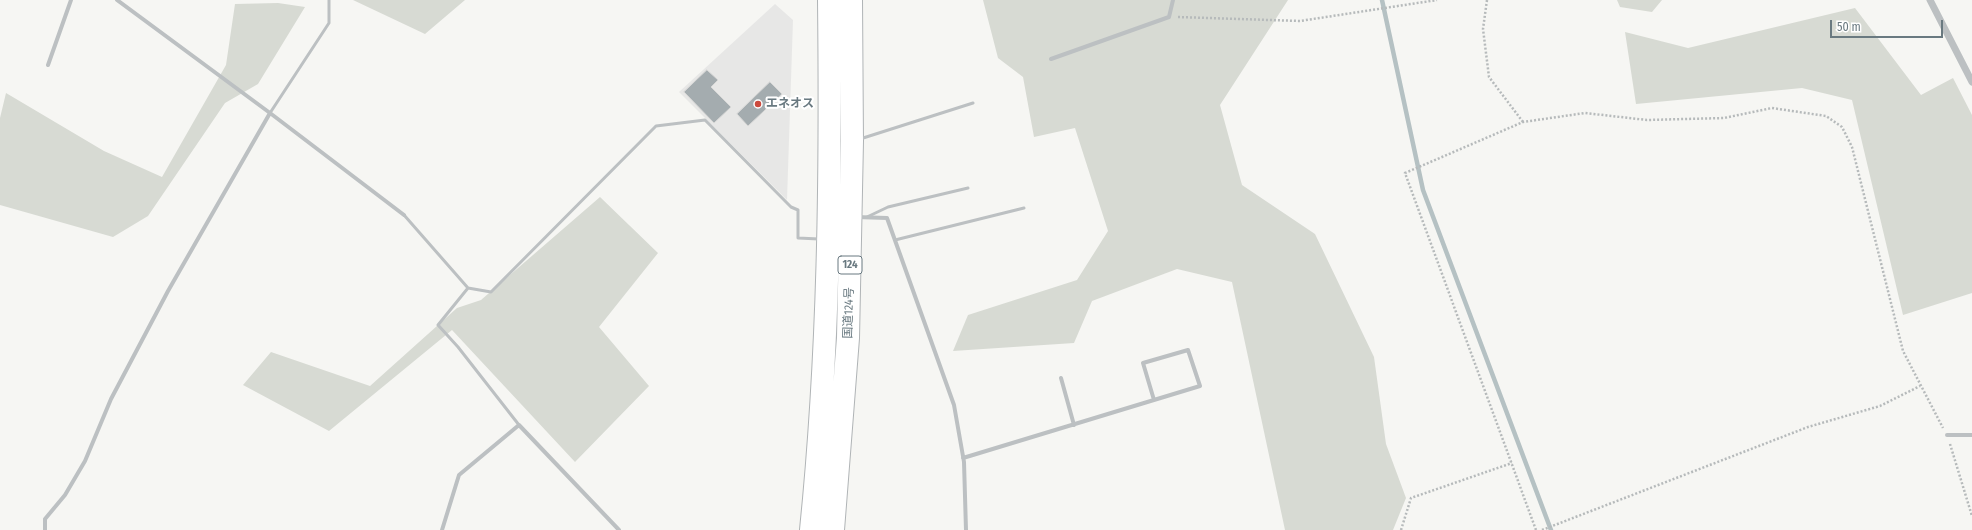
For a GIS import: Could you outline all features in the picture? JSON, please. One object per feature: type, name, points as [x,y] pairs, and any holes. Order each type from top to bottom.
[{"type":"highway","name":"国道124号","points":[[829,0],[846,217],[848,338],[833,530]]},
{"type":"highway","name":"国道124号","points":[[811,530],[819,451],[826,340],[829,240],[846,217],[852,141],[851,0]]},
{"type":"street","points":[[48,65],[71,0]]},
{"type":"street","points":[[117,0],[270,113],[404,215]]},
{"type":"street","points":[[1051,58],[1169,17],[1173,0]]},
{"type":"street","points":[[1930,0],[1972,82]]},
{"type":"street","points":[[45,530],[45,519],[66,495],[85,461],[111,399],[168,292],[270,113]]},
{"type":"street","points":[[846,217],[888,218],[954,405],[963,458],[966,530]]},
{"type":"street","points":[[963,458],[1074,425],[1200,386],[1188,350],[1143,363],[1154,400]]},
{"type":"street","points":[[1061,378],[1074,425]]},
{"type":"street","points":[[442,530],[459,475],[519,426],[619,530]]},
{"type":"street","points":[[1947,435],[1972,435]]},
{"type":"lane","points":[[270,113],[329,23],[329,0]]},
{"type":"lane","points":[[852,141],[973,103]]},
{"type":"lane","points":[[404,215],[468,288],[491,292],[656,126],[705,120],[791,207],[798,210],[798,238],[829,240]]},
{"type":"lane","points":[[846,217],[968,188]]},
{"type":"lane","points":[[895,240],[1024,208]]},
{"type":"lane","points":[[468,288],[438,325],[458,347],[519,426]]},
{"type":"path","points":[[1169,17],[1300,21],[1437,0]]},
{"type":"path","points":[[1487,0],[1483,29],[1488,77],[1523,122]]},
{"type":"path","points":[[1536,530],[1405,173],[1523,122],[1585,113],[1647,120],[1724,118],[1772,108],[1826,116],[1842,127],[1852,146],[1903,350],[1920,386],[1947,435],[1972,516]]},
{"type":"path","points":[[1542,530],[1808,427],[1880,406],[1920,386]]},
{"type":"path","points":[[1401,530],[1411,498],[1512,463]]},
{"type":"shaded area","points":[[353,0],[465,0],[425,34]]},
{"type":"shaded area","points":[[983,0],[1288,0],[1220,105],[1242,185],[1315,234],[1374,357],[1386,444],[1406,498],[1393,530],[1285,530],[1232,282],[1177,269],[1092,301],[1074,343],[953,351],[968,315],[1077,280],[1108,231],[1075,128],[1034,137],[1023,77],[998,58]]},
{"type":"shaded area","points":[[1617,0],[1662,0],[1652,12],[1620,7]]},
{"type":"shaded area","points":[[278,3],[305,7],[258,84],[225,103],[148,216],[113,237],[0,205],[0,118],[6,93],[104,151],[162,177],[226,65],[235,4]]},
{"type":"shaded area","points":[[775,4],[793,20],[787,200],[679,92]]},
{"type":"shaded area","points":[[1855,8],[1921,95],[1953,78],[1972,115],[1972,293],[1903,315],[1852,100],[1802,88],[1636,104],[1625,32],[1688,48]]},
{"type":"shaded area","points":[[600,197],[658,253],[599,327],[649,386],[575,462],[452,330],[329,431],[243,385],[271,352],[370,386],[457,308],[481,300]]},
{"type":"building","points":[[707,70],[718,80],[711,87],[731,107],[714,123],[684,92]]},
{"type":"building","points":[[770,82],[782,94],[748,126],[737,114]]},
{"type":"waterway","points":[[1382,0],[1423,190],[1551,530]]},
{"type":"place","name":"エネオス","points":[[758,104]]}]
